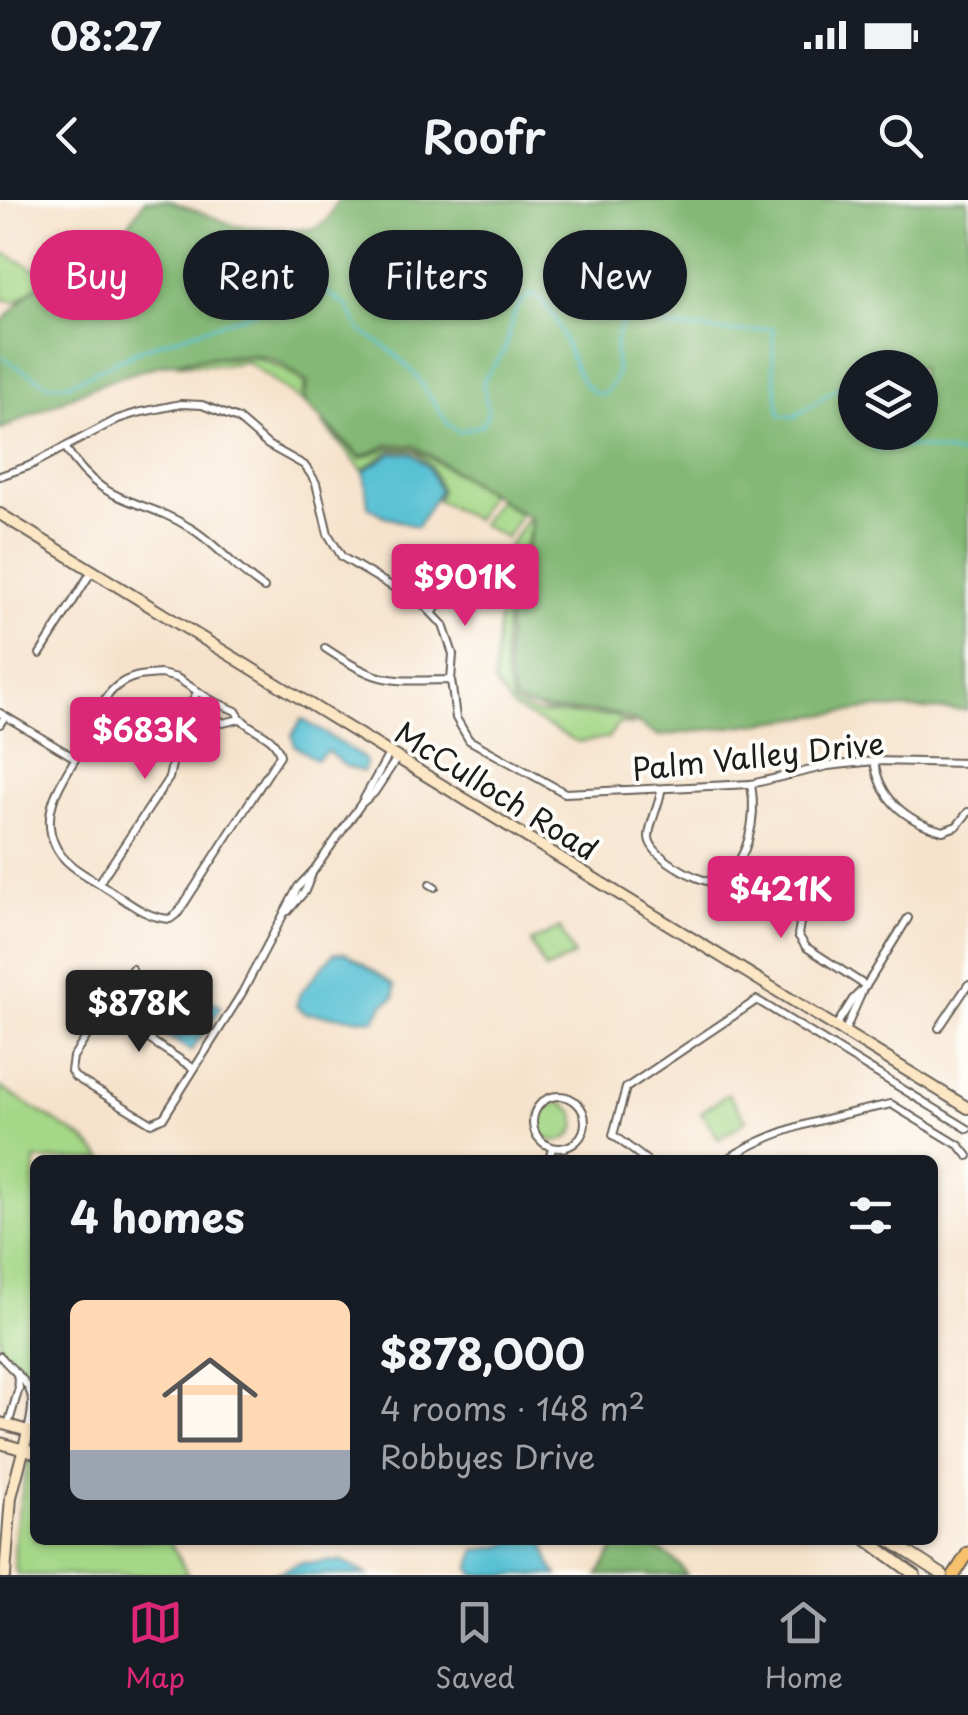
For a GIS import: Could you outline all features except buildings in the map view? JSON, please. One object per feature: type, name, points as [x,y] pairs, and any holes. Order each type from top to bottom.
[{"type":"main road","points":[[954,1575],[968,1553]]},
{"type":"street","points":[[0,476],[29,466],[118,419],[167,407],[202,405],[238,419],[268,445],[304,465],[316,483],[328,534],[342,558],[433,612],[468,562]]},
{"type":"street","points":[[65,447],[106,492],[190,528],[218,548],[238,572],[264,588]]},
{"type":"street","name":"McCulloch Road","points":[[0,514],[968,1108]]},
{"type":"street","points":[[40,654],[92,571]]},
{"type":"street","name":"Palm Valley Drive","points":[[433,612],[449,638],[456,718],[470,740],[546,785],[574,794],[752,784],[828,766],[874,761],[968,763]]},
{"type":"street","points":[[326,648],[374,678],[451,680]]},
{"type":"street","points":[[161,674],[177,678],[212,700],[236,711],[240,719],[274,740],[280,755],[178,912],[170,919],[146,914],[62,857],[49,825],[51,806],[85,744],[98,710],[114,688],[130,678],[161,674]]},
{"type":"street","points":[[99,883],[169,778],[174,732],[198,692]]},
{"type":"street","points":[[212,700],[216,717],[224,723],[240,719]]},
{"type":"street","points":[[0,724],[3,714],[75,758]]},
{"type":"street","points":[[132,970],[73,1057],[71,1071],[151,1123],[164,1116],[242,993],[298,887],[314,870],[393,755]]},
{"type":"street","points":[[874,761],[884,795],[919,821],[942,831],[957,826],[968,812]]},
{"type":"street","points":[[661,790],[649,836],[651,846],[687,874],[712,882],[728,873],[747,842],[755,817],[752,784]]},
{"type":"street","points":[[836,874],[824,883],[800,923],[798,935],[806,947],[864,988]]},
{"type":"street","points":[[840,1030],[908,918]]},
{"type":"street","points":[[940,1028],[968,985]]},
{"type":"street","points":[[639,1155],[613,1135],[626,1088],[758,1000],[968,1129]]},
{"type":"street","points":[[104,1010],[193,1068]]},
{"type":"street","points":[[563,1096],[580,1106],[584,1130],[570,1146],[552,1148],[538,1138],[534,1113],[546,1099],[563,1096]]},
{"type":"street","points":[[734,1155],[800,1125],[891,1104],[960,1146],[968,1156]]},
{"type":"street","points":[[550,1155],[552,1148]]},
{"type":"street","points":[[0,1356],[30,1386]]},
{"type":"street","points":[[5,1575],[10,1498],[29,1451],[1,1447],[4,1424],[18,1391],[16,1373]]},
{"type":"street","points":[[4,1424],[30,1431]]},
{"type":"street","points":[[873,1545],[915,1575]]},
{"type":"street","points":[[898,1545],[943,1575]]},
{"type":"green space","points":[[145,200],[168,200],[236,226],[298,230],[315,228],[327,221],[338,200],[968,200],[968,710],[877,708],[660,736],[618,715],[553,711],[515,701],[507,667],[508,630],[513,593],[533,520],[415,446],[390,444],[361,457],[308,406],[308,383],[286,366],[267,358],[249,355],[168,363],[83,391],[0,430],[0,324],[30,292],[30,320],[163,320],[163,230],[125,230]]},
{"type":"green space","points":[[0,251],[30,266],[30,291],[16,302],[2,299]]},
{"type":"green space","points":[[259,358],[305,384],[305,404],[247,362],[176,364],[203,359]]},
{"type":"green space","points":[[322,423],[360,459],[390,447],[414,449],[489,494],[475,520],[437,500],[441,491],[431,466],[414,450],[391,450],[362,470]]},
{"type":"green space","points":[[498,499],[520,515],[506,538],[481,524]]},
{"type":"green space","points":[[528,518],[531,527],[511,591],[504,639],[507,684],[514,704],[534,713],[614,716],[634,725],[618,724],[608,738],[578,742],[513,708],[494,684],[499,620],[509,579],[507,549]]},
{"type":"green space","points":[[560,928],[574,956],[545,970],[531,942]]},
{"type":"green space","points":[[0,1087],[85,1140],[100,1155],[30,1155],[30,1380],[0,1350]]},
{"type":"green space","points":[[728,1094],[746,1120],[719,1139],[701,1112]]},
{"type":"green space","points":[[557,1103],[570,1109],[576,1122],[570,1135],[557,1141],[544,1135],[538,1122],[544,1109]]},
{"type":"green space","points":[[28,1462],[30,1545],[172,1545],[188,1575],[17,1575],[15,1534]]},
{"type":"green space","points":[[616,1545],[646,1545],[674,1560],[686,1575],[598,1575]]},
{"type":"water","points":[[392,453],[412,453],[429,468],[439,491],[417,527],[368,506],[364,471]]},
{"type":"water","points":[[302,719],[366,761],[363,772],[345,766],[327,751],[316,760],[295,746],[292,735]]},
{"type":"water","points":[[334,953],[346,953],[394,985],[395,997],[384,1004],[374,1020],[305,1013],[296,1006],[300,993]]},
{"type":"water","points":[[179,990],[189,996],[196,990],[221,1007],[191,1051],[156,1028]]},
{"type":"water","points":[[545,1545],[558,1575],[475,1575],[470,1569],[476,1550]]},
{"type":"water","points":[[342,1561],[367,1575],[273,1575],[300,1563]]},
{"type":"waterway","points":[[0,356],[49,385],[69,384],[142,349],[323,290],[348,307],[360,330],[390,350],[415,374],[448,424],[458,432],[482,425],[488,414],[483,381],[503,353],[518,306],[532,294],[554,317],[581,379],[591,390],[603,395],[616,374],[615,349],[620,328],[626,316],[645,308],[666,328],[745,332],[773,328],[773,367],[780,415],[794,417],[838,387]]},
{"type":"waterway","points":[[932,450],[968,456]]}]
